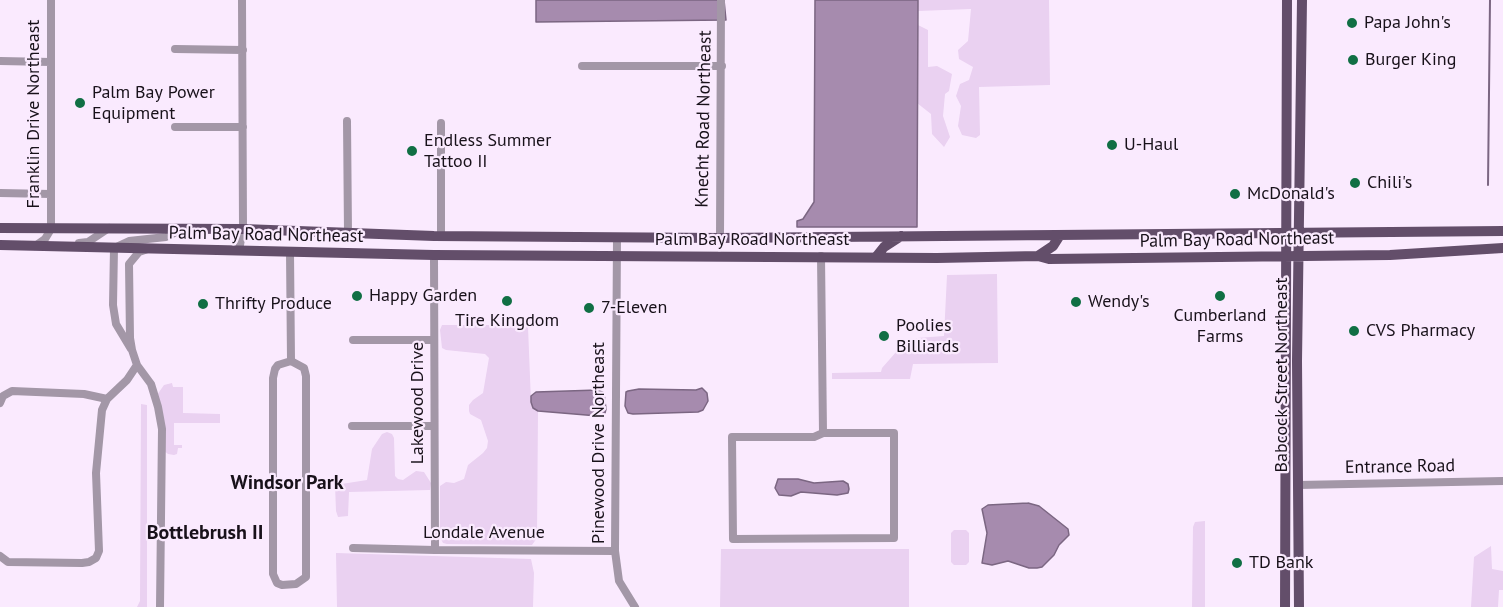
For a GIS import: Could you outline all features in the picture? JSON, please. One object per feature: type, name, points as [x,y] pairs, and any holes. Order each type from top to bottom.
[{"type":"main road","name":"Babcock Street Northeast","points":[[1285,607],[1287,0]]},
{"type":"main road","points":[[1292,0],[1292,23],[1295,34],[1302,42]]},
{"type":"main road","name":"Babcock Street Northeast","points":[[1298,607],[1297,361],[1302,0]]},
{"type":"main road","name":"Palm Bay Road Northeast","points":[[0,228],[243,229],[441,236],[720,238],[1503,231]]},
{"type":"main road","points":[[1038,256],[1053,246],[1060,235]]},
{"type":"main road","points":[[428,255],[441,236]]},
{"type":"main road","points":[[428,255],[456,236]]},
{"type":"main road","points":[[876,257],[884,247],[902,236]]},
{"type":"main road","points":[[733,256],[753,238]]},
{"type":"main road","name":"Palm Bay Road Northeast","points":[[0,245],[428,255],[937,258],[1038,256],[1049,259],[1390,255],[1503,248]]},
{"type":"main road","points":[[1286,585],[1298,607]]},
{"type":"street","name":"Franklin Drive Northeast","points":[[51,0],[51,229]]},
{"type":"street","points":[[239,251],[243,229],[242,0]]},
{"type":"street","name":"Knecht Road Northeast","points":[[720,238],[721,0]]},
{"type":"street","points":[[175,48],[243,50]]},
{"type":"street","points":[[0,61],[51,62]]},
{"type":"street","points":[[582,66],[722,66]]},
{"type":"street","points":[[347,121],[348,233]]},
{"type":"street","points":[[441,123],[441,236]]},
{"type":"street","points":[[175,127],[243,127]]},
{"type":"street","points":[[0,193],[51,194]]},
{"type":"street","points":[[67,247],[88,242],[110,228]]},
{"type":"street","points":[[35,246],[45,239],[51,229]]},
{"type":"street","points":[[132,350],[116,324],[113,304],[114,248],[129,242],[166,237],[185,229]]},
{"type":"street","name":"Pinewood Drive Northeast","points":[[617,237],[615,550],[619,581],[635,607]]},
{"type":"street","points":[[148,249],[139,252],[129,264],[132,350],[137,365],[151,384],[162,429],[160,607]]},
{"type":"street","points":[[290,252],[291,361]]},
{"type":"street","name":"Lakewood Drive","points":[[428,255],[434,340],[435,550]]},
{"type":"street","points":[[821,256],[823,433]]},
{"type":"street","points":[[353,339],[434,340]]},
{"type":"street","points":[[291,361],[304,368],[306,376],[306,577],[296,584],[282,585],[277,583],[273,574],[273,378],[274,369],[278,365],[291,361]]},
{"type":"street","points":[[0,556],[8,562],[82,563],[96,558],[99,551],[96,473],[102,410],[107,399],[127,380],[137,365]]},
{"type":"street","points":[[0,403],[3,396],[12,391],[84,394],[107,399]]},
{"type":"street","points":[[352,426],[434,426]]},
{"type":"street","points":[[823,433],[894,433],[894,538],[733,539],[732,437],[814,437],[823,433]]},
{"type":"street","name":"Entrance Road","points":[[1298,485],[1503,481]]},
{"type":"street","name":"Londale Avenue","points":[[353,548],[615,550]]},
{"type":"shaded area","points":[[536,0],[724,0],[726,20],[536,22]]},
{"type":"shaded area","points":[[815,0],[918,0],[917,227],[797,227],[797,221],[803,219],[814,202]]},
{"type":"shaded area","points":[[918,0],[1049,0],[1050,85],[979,87],[980,135],[976,138],[962,135],[958,126],[961,106],[956,96],[960,84],[969,80],[973,67],[959,59],[958,50],[968,41],[971,9],[918,11]]},
{"type":"shaded area","points":[[918,25],[928,30],[928,67],[937,66],[952,74],[949,91],[945,94],[943,116],[950,137],[944,147],[932,134],[931,114],[917,103]]},
{"type":"shaded area","points":[[997,274],[998,363],[913,364],[910,379],[832,379],[832,373],[881,372],[904,343],[917,338],[944,336],[947,275]]},
{"type":"shaded area","points":[[442,325],[526,325],[528,327],[531,402],[538,411],[537,538],[532,545],[447,544],[443,543],[440,537],[440,486],[446,482],[454,483],[464,479],[468,465],[487,448],[488,441],[481,420],[470,414],[469,405],[483,393],[489,358],[485,354],[442,348],[440,330]]},
{"type":"shaded area","points":[[172,383],[173,387],[183,387],[183,413],[220,414],[220,423],[174,423],[174,445],[182,445],[182,448],[178,448],[177,454],[174,455],[163,450],[157,395],[164,385]]},
{"type":"shaded area","points":[[702,388],[707,393],[708,401],[703,410],[698,412],[633,414],[628,413],[625,406],[628,391]]},
{"type":"shaded area","points":[[598,390],[604,393],[606,409],[605,413],[598,416],[538,411],[533,408],[531,402],[531,396],[536,392]]},
{"type":"shaded area","points":[[141,404],[147,405],[147,607],[137,607],[140,601]]},
{"type":"shaded area","points":[[387,432],[394,438],[395,476],[403,480],[416,471],[424,472],[431,483],[430,490],[349,492],[348,516],[338,517],[335,485],[367,480],[372,449],[382,434]]},
{"type":"shaded area","points":[[778,479],[798,479],[814,483],[843,481],[848,484],[849,489],[848,493],[837,495],[801,492],[791,496],[779,495],[775,488]]},
{"type":"shaded area","points":[[1028,503],[1039,506],[1068,529],[1069,535],[1059,545],[1054,555],[1042,567],[1037,568],[1029,568],[1008,561],[992,565],[982,563],[987,533],[982,509],[988,505]]},
{"type":"shaded area","points":[[1205,521],[1205,607],[1192,607],[1193,527],[1195,522]]},
{"type":"shaded area","points":[[954,530],[966,530],[969,533],[969,562],[966,565],[954,565],[951,562],[951,533]]},
{"type":"shaded area","points":[[1491,546],[1492,569],[1503,571],[1503,590],[1499,590],[1498,607],[1471,607],[1474,557]]},
{"type":"shaded area","points":[[721,549],[909,549],[909,607],[720,607]]},
{"type":"shaded area","points":[[336,553],[531,559],[534,573],[533,607],[337,607]]},
{"type":"waterway","points":[[1488,185],[1490,0]]},
{"type":"place","name":"Papa John's","points":[[1352,23]]},
{"type":"place","name":"Burger King","points":[[1353,60]]},
{"type":"place","name":"Palm Bay Power Equipment","points":[[80,103]]},
{"type":"place","name":"U-Haul","points":[[1112,145]]},
{"type":"place","name":"Endless Summer Tattoo II","points":[[412,151]]},
{"type":"place","name":"Chili's","points":[[1355,183]]},
{"type":"place","name":"McDonald's","points":[[1235,194]]},
{"type":"place","name":"Happy Garden","points":[[357,296]]},
{"type":"place","name":"Cumberland Farms","points":[[1220,296]]},
{"type":"place","name":"Tire Kingdom","points":[[507,301]]},
{"type":"place","name":"Wendy's","points":[[1076,302]]},
{"type":"place","name":"Thrifty Produce","points":[[203,304]]},
{"type":"place","name":"7-Eleven","points":[[589,308]]},
{"type":"place","name":"CVS Pharmacy","points":[[1354,331]]},
{"type":"place","name":"Poolies Billiards","points":[[884,336]]},
{"type":"place","name":"TD Bank","points":[[1237,563]]},
{"type":"district","name":"Windsor Park","points":[[287,483]]},
{"type":"district","name":"Bottlebrush II","points":[[205,533]]}]
